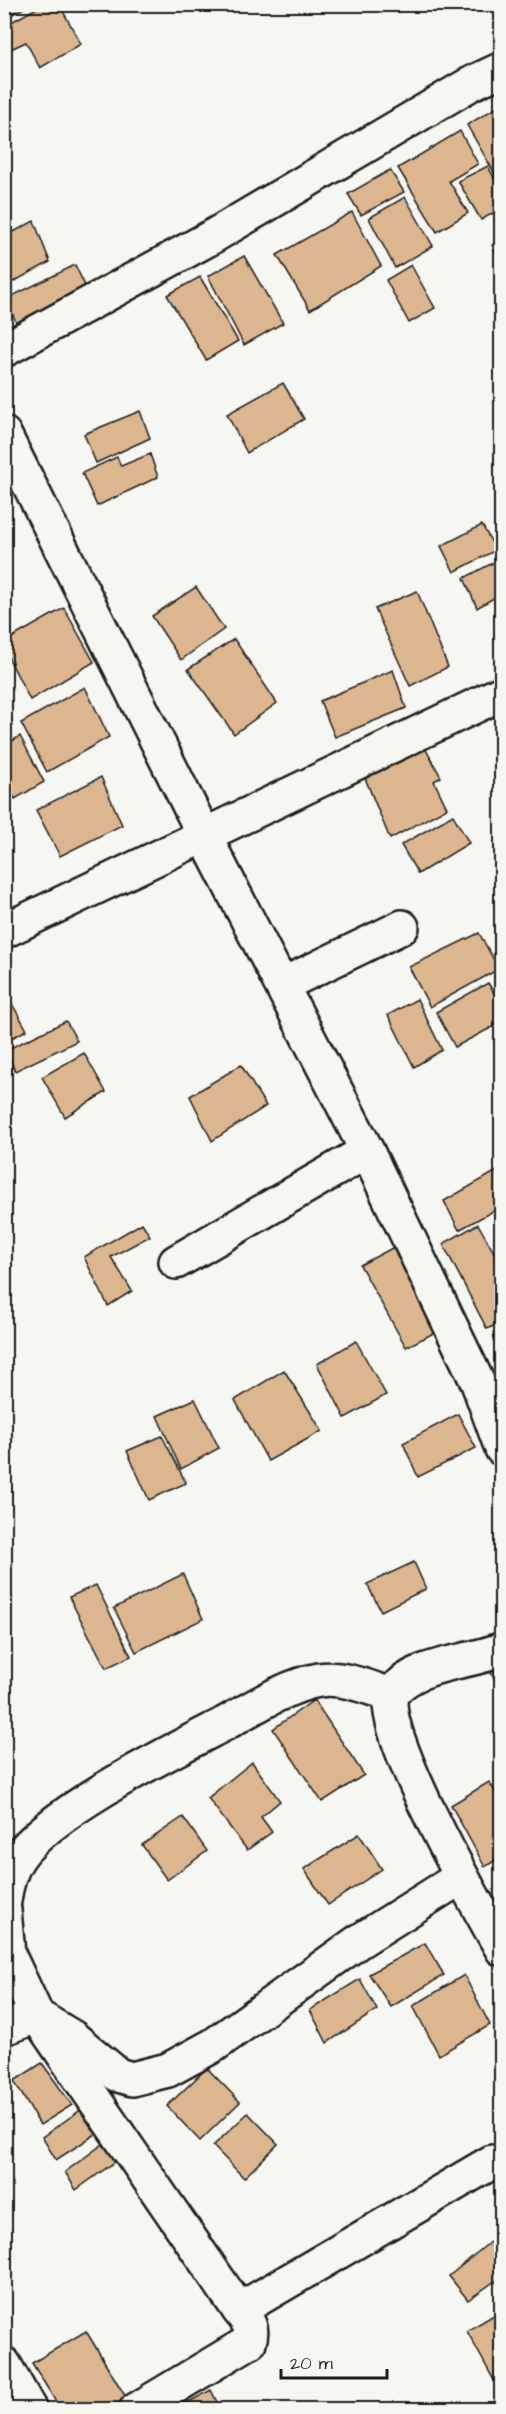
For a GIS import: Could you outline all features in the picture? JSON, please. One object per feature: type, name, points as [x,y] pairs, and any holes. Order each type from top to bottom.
[{"type":"street","points":[[4,350],[210,238],[471,83],[501,69]]},
{"type":"street","points":[[4,434],[204,836],[368,1151],[478,1383],[501,1449]]},
{"type":"street","points":[[4,931],[501,693]]},
{"type":"street","points":[[282,985],[402,927]]},
{"type":"street","points":[[176,1262],[368,1151]]},
{"type":"street","points":[[501,1648],[405,1680],[391,1695],[389,1717],[398,1745],[461,1877],[501,1949]]},
{"type":"street","points":[[4,1902],[7,1882],[14,1866],[34,1840],[103,1792],[182,1746],[271,1699],[321,1679],[363,1686],[391,1695]]},
{"type":"street","points":[[37,2016],[72,2037],[118,2075],[132,2079],[151,2076],[214,2045],[358,1942],[461,1877]]},
{"type":"street","points":[[4,1910],[8,1954],[37,2016],[250,2324],[252,2333],[249,2342],[136,2409]]},
{"type":"street","points":[[4,2028],[37,2016]]},
{"type":"street","points":[[239,2310],[498,2165]]},
{"type":"street","points":[[4,2364],[30,2409]]},
{"type":"building","points":[[4,4],[31,4],[7,17]]},
{"type":"building","points":[[44,4],[59,4],[81,44],[40,68],[26,42],[4,52],[4,26]]},
{"type":"building","points":[[502,104],[502,169],[495,174],[467,125]]},
{"type":"building","points":[[460,131],[478,164],[449,181],[468,213],[437,232],[398,168]]},
{"type":"building","points":[[488,166],[494,178],[502,174],[502,208],[481,220],[458,181]]},
{"type":"building","points":[[390,170],[404,192],[361,215],[348,194]]},
{"type":"building","points":[[405,197],[433,246],[395,268],[369,218]]},
{"type":"building","points":[[352,212],[381,266],[310,310],[277,255]]},
{"type":"building","points":[[34,221],[50,262],[4,287],[4,237]]},
{"type":"building","points":[[502,240],[502,266],[492,245]]},
{"type":"building","points":[[244,256],[283,323],[244,345],[208,276]]},
{"type":"building","points":[[75,265],[89,294],[19,329],[6,299]]},
{"type":"building","points":[[411,265],[435,308],[409,323],[386,280]]},
{"type":"building","points":[[200,277],[238,341],[206,360],[167,295]]},
{"type":"building","points":[[283,383],[304,419],[247,453],[227,414]]},
{"type":"building","points":[[140,411],[150,438],[96,463],[84,434]]},
{"type":"building","points":[[150,454],[158,477],[97,506],[82,473],[117,457],[121,466]]},
{"type":"building","points":[[482,525],[496,550],[454,572],[441,546]]},
{"type":"building","points":[[502,558],[502,593],[477,608],[464,578]]},
{"type":"building","points":[[196,587],[224,629],[181,660],[152,616]]},
{"type":"building","points":[[417,591],[448,667],[410,686],[375,609]]},
{"type":"building","points":[[64,608],[94,662],[30,700],[4,649],[4,642]]},
{"type":"building","points":[[234,639],[277,703],[234,734],[188,669]]},
{"type":"building","points":[[393,670],[406,708],[335,737],[320,701]]},
{"type":"building","points":[[85,687],[109,737],[47,772],[21,723]]},
{"type":"building","points":[[20,736],[44,782],[15,799],[4,777],[4,746]]},
{"type":"building","points":[[425,748],[441,777],[434,781],[447,808],[390,839],[365,778],[386,767],[381,757]]},
{"type":"building","points":[[101,777],[122,825],[60,856],[36,810]]},
{"type":"building","points":[[453,815],[469,843],[418,874],[401,845]]},
{"type":"building","points":[[479,933],[499,969],[430,1007],[409,967]]},
{"type":"building","points":[[488,983],[502,1006],[502,1022],[455,1047],[436,1012]]},
{"type":"building","points":[[7,995],[27,1030],[4,1042],[4,996]]},
{"type":"building","points":[[417,999],[442,1050],[414,1067],[388,1015]]},
{"type":"building","points":[[66,1021],[77,1041],[15,1071],[6,1050]]},
{"type":"building","points":[[84,1053],[106,1092],[65,1117],[42,1077]]},
{"type":"building","points":[[241,1065],[266,1106],[212,1141],[190,1096]]},
{"type":"building","points":[[502,1168],[502,1206],[459,1230],[444,1201]]},
{"type":"building","points":[[142,1223],[150,1236],[111,1257],[132,1291],[108,1306],[84,1257]]},
{"type":"building","points":[[478,1224],[502,1267],[502,1322],[487,1329],[443,1244]]},
{"type":"building","points":[[396,1246],[442,1329],[406,1347],[360,1265]]},
{"type":"building","points":[[356,1341],[386,1395],[345,1418],[317,1364]]},
{"type":"building","points":[[284,1370],[322,1431],[268,1461],[235,1400]]},
{"type":"building","points":[[195,1399],[219,1448],[181,1469],[157,1416]]},
{"type":"building","points":[[458,1414],[476,1448],[418,1477],[403,1443]]},
{"type":"building","points":[[162,1436],[186,1483],[149,1500],[127,1451]]},
{"type":"building","points":[[414,1562],[426,1589],[381,1611],[367,1584]]},
{"type":"building","points":[[183,1574],[203,1619],[136,1652],[114,1608]]},
{"type":"building","points":[[96,1585],[131,1656],[106,1668],[69,1597]]},
{"type":"building","points":[[502,1665],[502,1691],[490,1672]]},
{"type":"building","points":[[314,1700],[364,1775],[322,1802],[273,1729]]},
{"type":"building","points":[[252,1762],[280,1801],[261,1817],[272,1832],[247,1850],[208,1798]]},
{"type":"building","points":[[489,1782],[502,1802],[502,1856],[485,1867],[451,1805]]},
{"type":"building","points":[[183,1817],[207,1851],[167,1880],[142,1845]]},
{"type":"building","points":[[359,1834],[382,1869],[328,1905],[304,1869]]},
{"type":"building","points":[[425,1943],[444,1975],[391,2007],[369,1974]]},
{"type":"building","points":[[464,1975],[490,2025],[439,2055],[413,2006]]},
{"type":"building","points":[[360,1979],[377,2010],[327,2043],[310,2010]]},
{"type":"building","points":[[42,2063],[72,2105],[40,2125],[14,2081]]},
{"type":"building","points":[[207,2068],[240,2102],[200,2141],[167,2106]]},
{"type":"building","points":[[82,2109],[99,2132],[56,2160],[42,2137]]},
{"type":"building","points":[[248,2113],[278,2144],[244,2178],[213,2146]]},
{"type":"building","points":[[103,2144],[116,2161],[76,2190],[65,2172]]},
{"type":"building","points":[[502,2232],[502,2290],[495,2281],[468,2300],[449,2276]]},
{"type":"building","points":[[502,2310],[502,2395],[467,2331]]},
{"type":"building","points":[[86,2331],[127,2399],[109,2410],[61,2410],[32,2363]]},
{"type":"building","points":[[211,2390],[221,2410],[174,2410]]},
{"type":"building","points":[[4,2393],[16,2410],[4,2410]]}]
